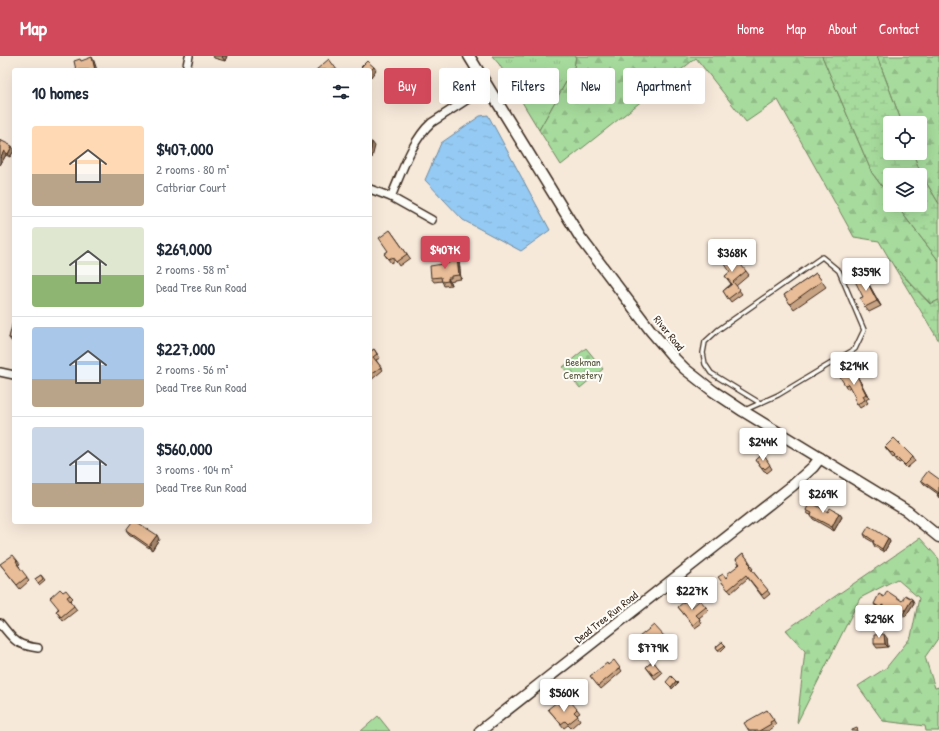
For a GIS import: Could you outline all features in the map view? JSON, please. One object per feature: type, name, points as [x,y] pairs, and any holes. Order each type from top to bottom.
[{"type":"main road","name":"River Road","points":[[469,56],[477,68]]},
{"type":"main road","name":"River Road","points":[[490,89],[580,236],[651,331],[685,369],[713,392],[907,511],[939,537]]},
{"type":"main road","name":"Dead Tree Run Road","points":[[480,731],[792,486],[813,467],[820,458]]},
{"type":"street","points":[[186,68],[189,56]]},
{"type":"street","points":[[391,197],[417,139],[425,128],[460,104]]},
{"type":"street","points":[[372,190],[391,197],[432,220]]},
{"type":"street","points":[[0,372],[12,375]]},
{"type":"street","points":[[0,623],[19,644],[38,648]]},
{"type":"lane","points":[[743,411],[778,395],[855,349],[864,330],[839,271],[822,257],[718,330],[705,342],[703,353],[706,364],[711,373],[760,403]]},
{"type":"green space","points":[[492,56],[576,56],[574,68],[567,68],[567,80],[559,95],[559,68],[501,68]]},
{"type":"green space","points":[[576,56],[822,56],[872,173],[883,188],[883,212],[901,212],[939,261],[939,300],[931,304],[893,265],[879,241],[854,237],[778,100],[746,122],[696,58],[683,68],[623,68],[623,104],[638,104],[561,165],[539,130],[554,104],[559,104],[559,95],[567,80],[567,104],[615,104],[615,68],[574,68]]},
{"type":"green space","points":[[822,56],[877,56],[899,116],[883,116],[883,160],[916,160],[919,168],[883,168],[883,188],[872,173]]},
{"type":"green space","points":[[877,56],[939,56],[939,204],[927,184],[927,168],[919,168],[916,160],[927,160],[927,116],[899,116]]},
{"type":"green space","points":[[523,104],[554,104],[539,130]]},
{"type":"green space","points":[[927,184],[939,204],[939,261],[901,212],[927,212]]},
{"type":"green space","points":[[893,265],[930,304],[939,300],[939,341]]},
{"type":"green space","name":"Beekman Cemetery","points":[[586,348],[603,369],[580,388],[563,367]]},
{"type":"green space","points":[[920,538],[939,559],[939,637],[925,657],[935,688],[939,687],[939,731],[926,731],[925,726],[883,721],[858,686],[886,668],[911,637],[919,598],[897,579],[860,598],[797,723],[805,651],[786,630]]},
{"type":"green space","points":[[378,716],[390,731],[361,731]]},
{"type":"water","points":[[488,115],[550,230],[521,251],[463,220],[425,180],[441,143],[480,116]]},
{"type":"building","points":[[92,57],[95,68],[76,68],[74,61],[80,59],[81,61]]},
{"type":"building","points":[[329,59],[336,68],[318,68]]},
{"type":"building","points":[[367,61],[374,67],[372,69],[361,67]]},
{"type":"building","points":[[0,140],[12,146],[8,154],[4,151],[0,158]]},
{"type":"building","points":[[390,230],[407,254],[396,262],[392,257],[389,259],[384,254],[388,251],[379,238]]},
{"type":"building","points":[[729,250],[746,271],[733,282],[740,290],[728,299],[723,291],[732,284],[725,276],[730,272],[721,258]]},
{"type":"building","points":[[457,258],[459,275],[451,276],[451,278],[448,278],[448,281],[442,282],[441,277],[431,278],[430,266],[449,263],[449,259]]},
{"type":"building","points":[[816,273],[822,281],[790,304],[784,295]]},
{"type":"building","points":[[864,276],[877,301],[865,307],[860,298],[863,297],[855,281]]},
{"type":"building","points":[[12,325],[12,339],[9,338]]},
{"type":"building","points":[[374,349],[377,354],[373,357],[381,367],[372,374],[372,350]]},
{"type":"building","points":[[854,370],[866,394],[863,396],[865,400],[857,404],[848,384],[845,385],[840,377]]},
{"type":"building","points":[[894,438],[913,457],[905,465],[898,458],[897,459],[894,457],[895,455],[885,447]]},
{"type":"building","points":[[763,454],[770,465],[765,469],[763,467],[762,468],[756,460]]},
{"type":"building","points":[[928,471],[939,479],[939,493],[921,480]]},
{"type":"building","points":[[810,502],[828,512],[830,508],[839,513],[832,527],[811,516],[812,513],[806,510]]},
{"type":"building","points":[[130,524],[140,524],[157,535],[149,546],[126,530]]},
{"type":"building","points":[[869,526],[888,538],[882,549],[864,534]]},
{"type":"building","points":[[743,553],[751,565],[749,567],[768,590],[762,595],[746,575],[728,590],[718,577],[723,574],[726,578],[729,575],[727,574],[740,564],[736,559]]},
{"type":"building","points":[[13,555],[17,560],[17,564],[27,577],[17,585],[0,564]]},
{"type":"building","points":[[41,575],[43,579],[38,583],[35,579]]},
{"type":"building","points":[[60,589],[63,592],[66,590],[70,595],[67,597],[74,606],[61,617],[56,611],[59,609],[50,598]]},
{"type":"building","points":[[887,591],[902,601],[905,595],[912,599],[903,614],[896,608],[892,614],[884,609],[885,607],[882,605],[881,608],[874,604],[879,594],[884,597]]},
{"type":"building","points":[[700,600],[706,607],[696,615],[700,619],[693,625],[678,607],[685,601],[691,608]]},
{"type":"building","points":[[654,625],[665,637],[646,652],[643,649],[640,651],[634,644],[641,639],[639,637]]},
{"type":"building","points":[[884,634],[885,644],[874,644],[874,635]]},
{"type":"building","points":[[722,642],[725,645],[718,650],[716,647]]},
{"type":"building","points":[[614,660],[620,668],[598,686],[590,676],[607,663],[608,665]]},
{"type":"building","points":[[653,661],[660,670],[653,675],[646,667]]},
{"type":"building","points":[[671,676],[676,681],[671,687],[666,682]]},
{"type":"building","points":[[557,702],[563,708],[571,702],[577,709],[574,712],[578,716],[568,724],[565,721],[561,724],[548,709]]},
{"type":"building","points":[[767,710],[774,720],[770,722],[771,724],[759,731],[749,731],[744,723]]},
{"type":"building","points":[[857,728],[858,731],[852,731],[852,730]]}]
